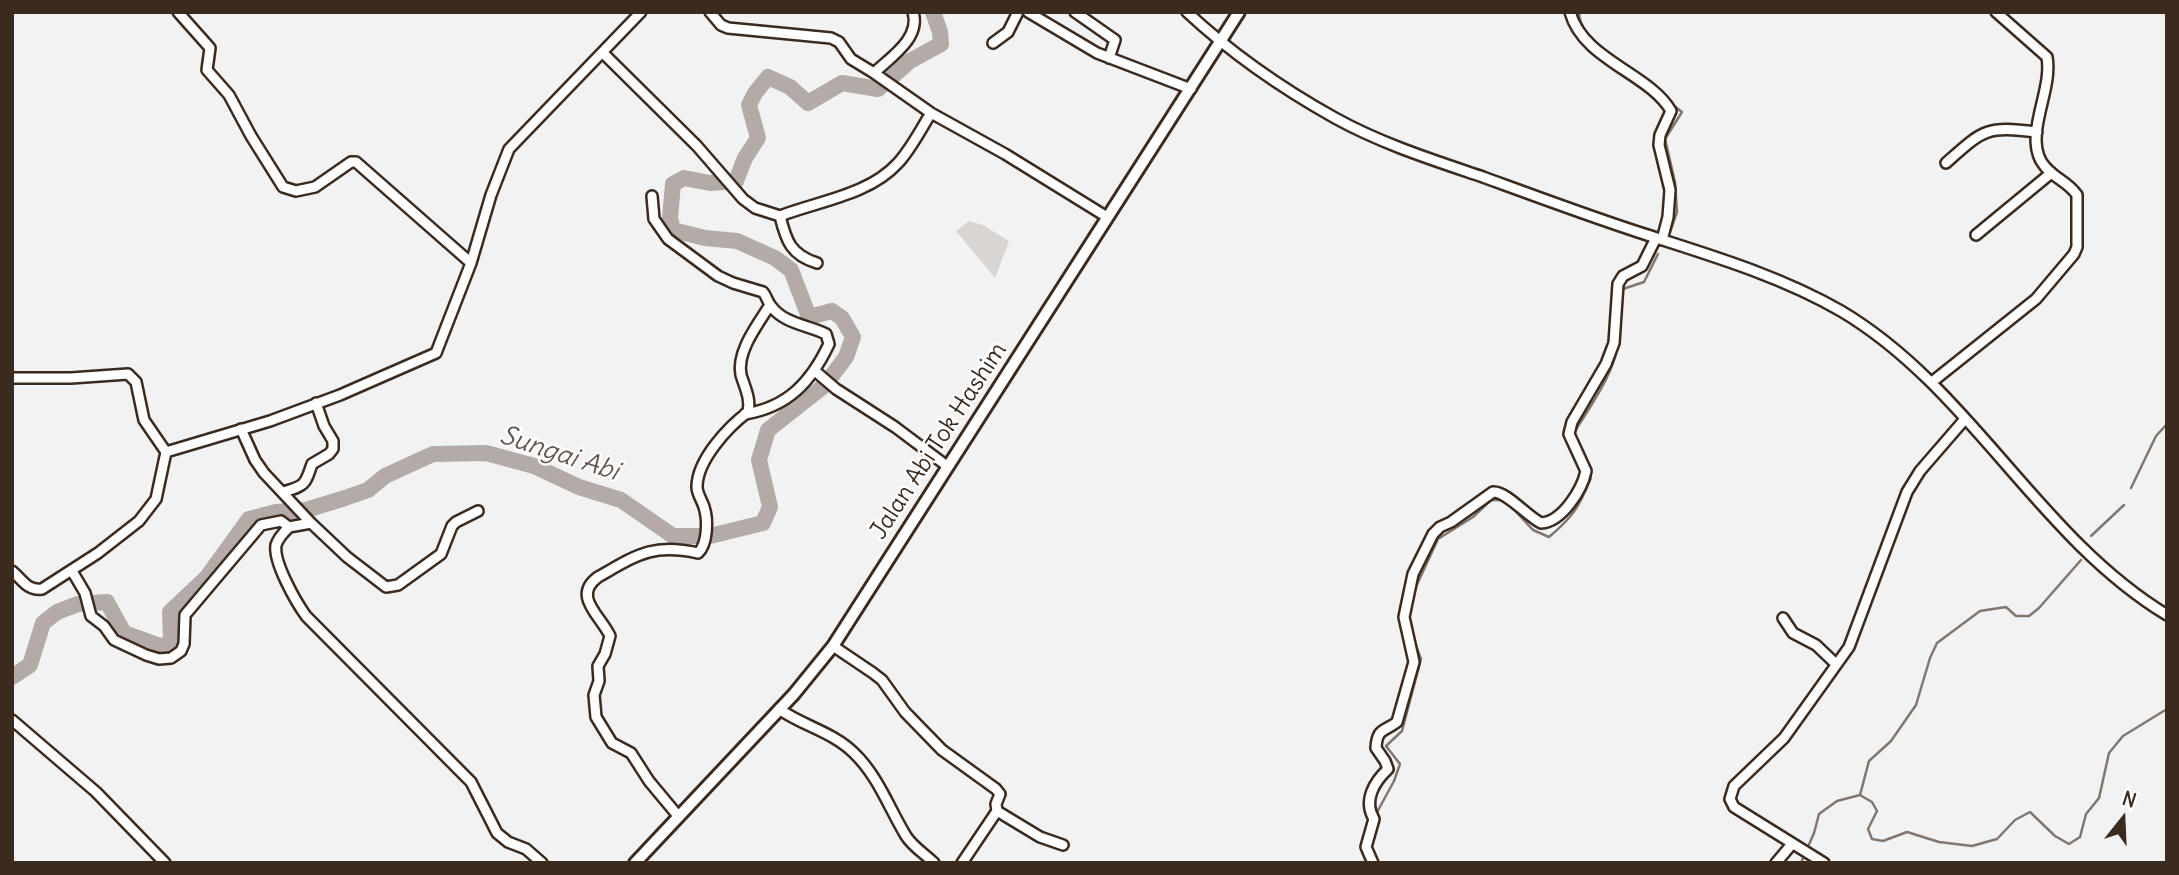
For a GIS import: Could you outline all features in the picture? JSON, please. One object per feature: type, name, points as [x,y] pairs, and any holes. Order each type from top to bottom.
[{"type":"main road","name":"Jalan Abi Tok Hashim","points":[[635,863],[779,709],[833,646],[1239,12]]},
{"type":"street","points":[[178,12],[210,48],[207,69],[229,95],[283,187],[296,191],[315,187],[351,162],[356,162],[471,263]]},
{"type":"street","points":[[166,452],[241,429],[377,381],[436,353],[471,263],[491,195],[509,149],[641,12]]},
{"type":"street","points":[[710,12],[716,21],[728,28],[831,38],[839,43],[851,59],[931,113],[1005,154],[1107,217]]},
{"type":"street","points":[[878,76],[915,29],[912,12]]},
{"type":"street","points":[[993,43],[1008,32],[1018,12]]},
{"type":"street","points":[[1028,12],[1109,58],[1191,89]]},
{"type":"street","points":[[1075,12],[1115,40],[1109,58]]},
{"type":"street","points":[[1187,12],[1221,42],[1308,102],[1386,143],[1574,211],[1732,264],[1815,296],[1862,325],[1932,382],[2093,559],[2123,587],[2167,615]]},
{"type":"street","points":[[1373,863],[1366,847],[1373,816],[1368,798],[1388,769],[1376,748],[1378,734],[1397,722],[1413,671],[1414,654],[1404,617],[1410,582],[1418,563],[1433,534],[1440,527],[1493,492],[1501,493],[1541,523],[1555,519],[1573,500],[1586,471],[1569,434],[1572,422],[1606,364],[1614,343],[1618,284],[1623,276],[1642,266],[1659,239],[1668,217],[1670,190],[1658,145],[1671,111],[1652,92],[1587,41],[1578,32],[1570,12]]},
{"type":"street","points":[[1932,382],[2036,299],[2074,254],[2078,239],[2077,195],[2074,190],[2050,174],[2035,143],[2044,102],[2049,65],[2047,57],[1996,12]]},
{"type":"street","points":[[603,53],[653,100],[725,176],[743,199],[755,208],[780,216],[877,181],[899,162],[931,113]]},
{"type":"street","points":[[1946,163],[1975,138],[1993,130],[2008,128],[2037,132]]},
{"type":"street","points":[[1976,235],[2050,174]]},
{"type":"street","points":[[652,196],[654,219],[668,239],[718,276],[763,292],[770,305],[782,316],[826,334],[829,344],[815,371],[786,399],[762,411],[745,414]]},
{"type":"street","points":[[780,216],[791,248],[800,257],[817,263]]},
{"type":"street","points":[[679,817],[649,781],[631,753],[612,743],[596,717],[594,695],[599,681],[598,666],[610,636],[589,604],[586,590],[589,583],[597,577],[656,549],[698,553],[703,545],[706,526],[705,509],[697,489],[701,469],[725,433],[749,407],[741,373],[741,356],[770,305]]},
{"type":"street","points":[[815,371],[947,466]]},
{"type":"street","points":[[12,378],[71,379],[128,374],[136,382],[144,420],[166,452],[156,499],[139,521],[46,588],[36,590],[23,583],[12,571]]},
{"type":"street","points":[[283,492],[304,485],[309,480],[312,464],[333,449],[333,441],[324,426],[316,402]]},
{"type":"street","points":[[1822,862],[1734,807],[1730,793],[1750,768],[1784,738],[1849,647],[1899,509],[1914,479],[1965,419]]},
{"type":"street","points":[[241,429],[255,460],[311,523],[347,557],[386,587],[398,585],[441,554],[452,526],[478,511]]},
{"type":"street","points":[[72,571],[85,593],[91,616],[107,629],[114,640],[154,658],[171,658],[181,651],[184,644],[185,615],[261,525],[281,521],[289,527]]},
{"type":"street","points":[[311,523],[289,527],[276,544],[276,551],[299,607],[471,782],[497,834],[526,849],[542,863]]},
{"type":"street","points":[[1783,618],[1793,633],[1816,645],[1836,664]]},
{"type":"street","points":[[833,646],[882,680],[905,712],[943,750],[1000,794],[996,804],[997,811],[962,863]]},
{"type":"street","points":[[779,709],[793,720],[836,738],[853,752],[879,786],[907,838],[934,863]]},
{"type":"street","points":[[12,720],[96,792],[164,863]]},
{"type":"street","points":[[997,811],[1030,832],[1063,845]]},
{"type":"street","points":[[1776,863],[1796,846]]},
{"type":"shaded area","points":[[969,221],[983,225],[1009,241],[995,278],[956,231]]},
{"type":"waterway","name":"Sungai Abi","points":[[831,377],[846,357],[853,337],[842,318],[832,311],[809,317],[791,270],[775,258],[737,241],[705,238],[673,230],[670,218],[673,184],[684,178],[710,183],[736,181],[745,158],[758,138],[749,105],[768,77],[790,87],[808,103],[842,83],[878,89],[910,61],[941,44],[933,12]]},
{"type":"waterway","points":[[1579,12],[1585,30],[1608,54]]},
{"type":"waterway","points":[[1668,101],[1682,112],[1665,139],[1675,182],[1677,212],[1670,232]]},
{"type":"waterway","points":[[1621,295],[1623,289],[1644,282],[1658,254]]},
{"type":"waterway","points":[[1573,434],[1610,371],[1619,330]]},
{"type":"waterway","name":"Sungai Abi","points":[[12,677],[30,665],[43,623],[57,612],[78,604],[107,602],[124,633],[163,647],[171,641],[170,612],[207,577],[249,519],[276,512],[306,510],[368,490],[385,476],[433,454],[486,453],[534,466],[579,487],[621,500],[673,536],[710,536],[763,523],[770,507],[759,460],[768,430],[825,385]]},
{"type":"waterway","points":[[2131,488],[2156,436],[2167,424]]},
{"type":"waterway","points":[[1414,591],[1438,539],[1473,517],[1491,500],[1505,500],[1533,530],[1549,537],[1579,504],[1591,478],[1588,472]]},
{"type":"waterway","points":[[2091,536],[2124,505]]},
{"type":"waterway","points":[[1860,795],[1869,761],[1891,741],[1916,705],[1937,643],[1980,611],[2006,607],[2016,616],[2029,616],[2081,560]]},
{"type":"waterway","points":[[1409,622],[1412,597]]},
{"type":"waterway","points":[[1375,816],[1400,764],[1386,746],[1402,731],[1421,659],[1412,635]]},
{"type":"waterway","points":[[1801,863],[1819,814],[1837,801],[1860,795],[1872,802],[1877,811],[1868,829],[1872,839],[1883,841],[1907,832],[1939,842],[1972,846],[1997,839],[2015,820],[2030,812],[2055,836],[2069,844],[2080,837],[2086,814],[2099,798],[2109,753],[2123,736],[2167,709]]},
{"type":"waterway","points":[[1366,831],[1361,848],[1367,863]]}]
